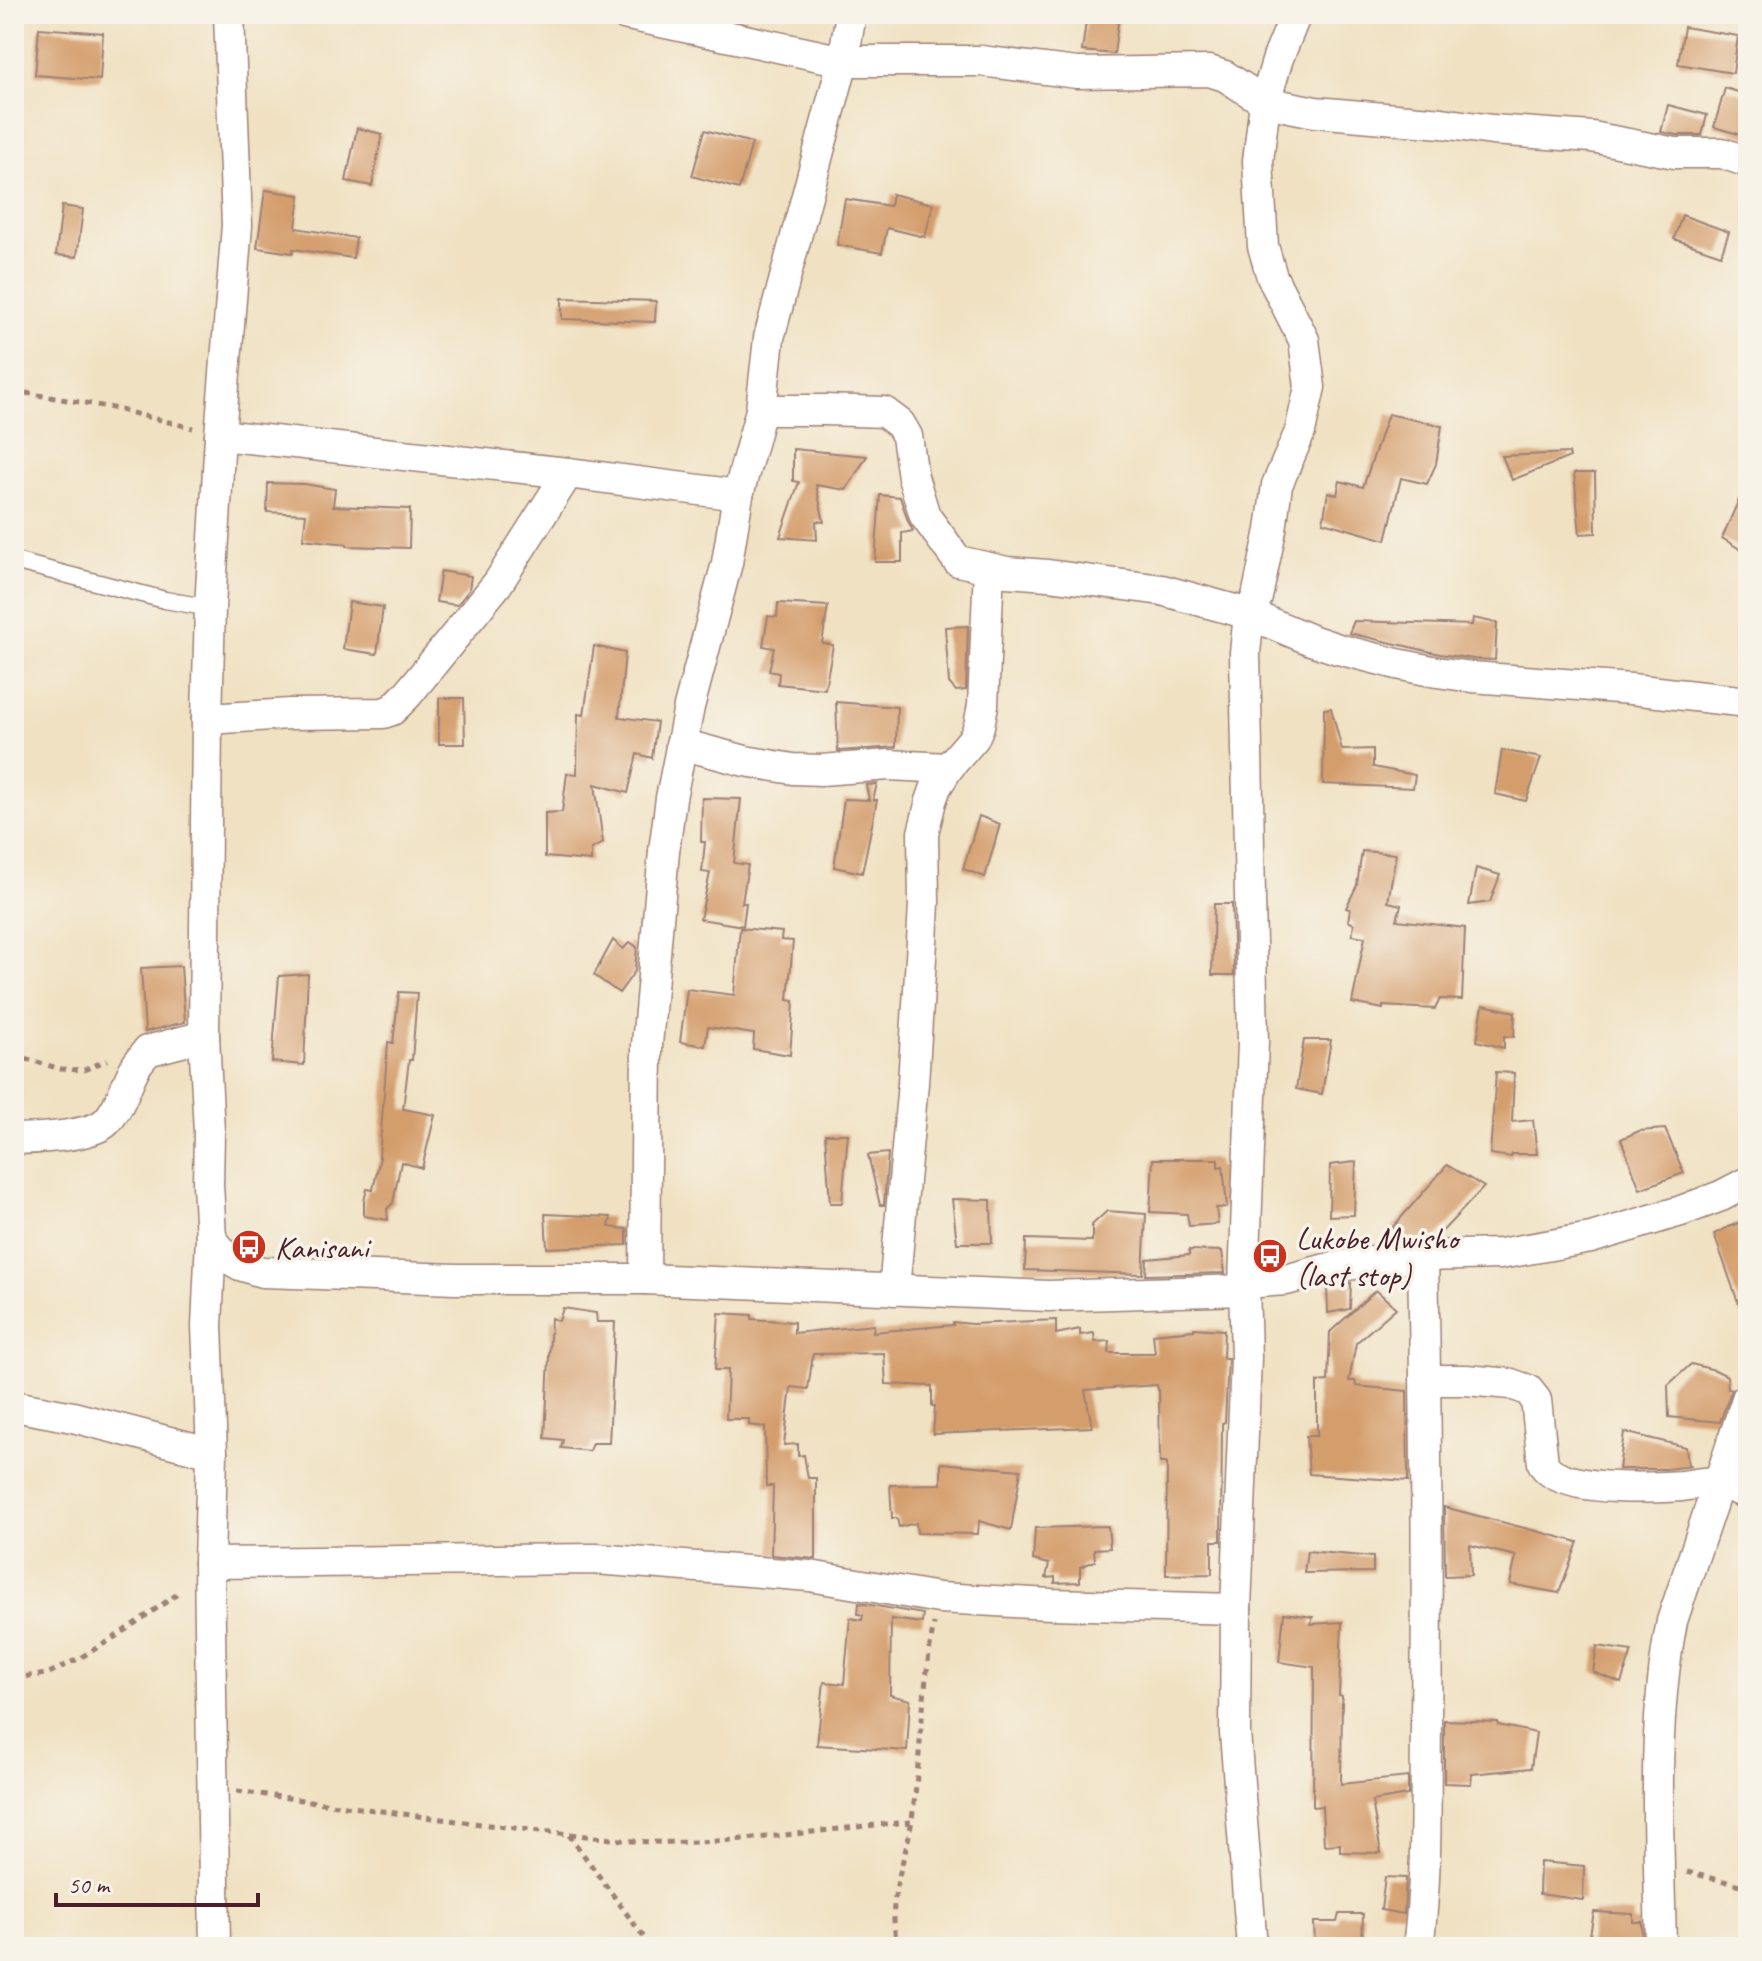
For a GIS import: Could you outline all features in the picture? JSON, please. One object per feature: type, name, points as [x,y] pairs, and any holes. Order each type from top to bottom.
[{"type":"street","points":[[215,1947],[209,1568],[212,1453],[207,1326],[211,1238],[204,1036],[210,608],[237,225],[229,14]]},
{"type":"street","points":[[645,1279],[647,1045],[664,851],[681,744],[727,563],[738,495],[761,410],[769,338],[843,61],[851,14]]},
{"type":"street","points":[[1252,1947],[1235,1733],[1236,1609],[1246,1358],[1244,1287],[1253,1042],[1245,653],[1249,614],[1257,597],[1277,485],[1300,432],[1310,387],[1304,340],[1272,277],[1263,246],[1258,161],[1265,102],[1296,14]]},
{"type":"street","points":[[639,16],[843,61],[981,61],[1077,73],[1209,71],[1225,76],[1265,102],[1315,112],[1592,137],[1675,153],[1722,153],[1748,162]]},
{"type":"street","points":[[761,410],[884,412],[900,424],[907,436],[913,477],[925,516],[958,561],[1007,572],[1162,590],[1249,614],[1325,645],[1437,672],[1748,702]]},
{"type":"street","points":[[220,435],[738,495]]},
{"type":"street","points":[[207,719],[383,713],[392,710],[498,583],[568,473]]},
{"type":"street","points":[[894,1290],[921,958],[923,833],[931,801],[941,779],[969,746],[979,726],[983,705],[989,568]]},
{"type":"street","points":[[681,744],[745,761],[793,769],[889,765],[948,768]]},
{"type":"street","points":[[14,1139],[70,1135],[99,1127],[115,1111],[136,1066],[147,1051],[204,1036]]},
{"type":"street","points":[[211,1238],[230,1260],[262,1272],[455,1279],[645,1279],[1048,1296],[1244,1287],[1366,1262],[1423,1256],[1500,1254],[1591,1238],[1681,1211],[1748,1182]]},
{"type":"street","points":[[1418,1947],[1424,1864],[1427,1652],[1423,1256]]},
{"type":"street","points":[[1426,1380],[1511,1384],[1528,1390],[1536,1400],[1545,1469],[1562,1479],[1609,1488],[1718,1483],[1748,1494]]},
{"type":"street","points":[[1661,1947],[1659,1724],[1667,1648],[1672,1621],[1748,1396]]},
{"type":"street","points":[[14,1406],[73,1417],[212,1453]]},
{"type":"street","points":[[209,1568],[596,1559],[810,1576],[939,1598],[1236,1609]]},
{"type":"lane","points":[[14,561],[165,600],[210,608]]},
{"type":"path","points":[[14,391],[108,407],[220,435]]},
{"type":"path","points":[[14,1055],[60,1069],[84,1070],[106,1060],[147,1051]]},
{"type":"path","points":[[14,1678],[47,1674],[78,1659],[112,1639],[209,1568]]},
{"type":"path","points":[[897,1947],[894,1904],[912,1822],[927,1667],[939,1598]]},
{"type":"path","points":[[213,1788],[426,1817],[651,1842],[710,1843],[912,1822]]},
{"type":"path","points":[[568,1833],[651,1947]]},
{"type":"path","points":[[1659,1866],[1748,1887]]},
{"type":"building","points":[[1087,14],[1119,16],[1114,54],[1082,51]]},
{"type":"building","points":[[1684,27],[1738,36],[1733,73],[1678,64]]},
{"type":"building","points":[[39,28],[103,33],[100,80],[35,75]]},
{"type":"building","points":[[1725,88],[1748,95],[1748,137],[1714,127]]},
{"type":"building","points":[[1668,105],[1707,115],[1702,135],[1661,132]]},
{"type":"building","points":[[357,128],[382,134],[372,186],[346,181]]},
{"type":"building","points":[[705,130],[752,143],[739,189],[692,176]]},
{"type":"building","points":[[265,190],[300,195],[296,228],[356,238],[353,258],[293,249],[293,253],[257,248]]},
{"type":"building","points":[[892,194],[933,204],[925,237],[887,228],[882,253],[837,245],[845,199],[890,206]]},
{"type":"building","points":[[62,206],[83,209],[77,257],[56,255]]},
{"type":"building","points":[[1682,215],[1729,232],[1721,255],[1674,239]]},
{"type":"building","points":[[562,298],[656,301],[655,322],[562,319]]},
{"type":"building","points":[[1388,414],[1442,426],[1436,464],[1427,484],[1401,478],[1386,540],[1323,522],[1328,492],[1337,495],[1340,481],[1363,487]]},
{"type":"building","points":[[793,449],[867,456],[846,490],[816,485],[824,522],[816,521],[817,540],[780,537],[799,482],[793,481]]},
{"type":"building","points":[[1569,453],[1570,457],[1512,480],[1502,456]]},
{"type":"building","points":[[1574,473],[1595,473],[1596,533],[1580,534]]},
{"type":"building","points":[[1748,479],[1748,554],[1722,538]]},
{"type":"building","points":[[268,483],[335,489],[333,506],[410,509],[409,548],[347,546],[303,539],[306,514],[267,512]]},
{"type":"building","points":[[880,495],[900,497],[913,531],[902,533],[902,562],[875,562]]},
{"type":"building","points":[[441,571],[471,576],[469,590],[457,605],[436,602]]},
{"type":"building","points":[[349,602],[383,607],[377,654],[343,649]]},
{"type":"building","points":[[778,603],[828,606],[822,643],[833,645],[825,689],[778,684],[779,673],[769,671],[774,648],[763,646],[768,616],[777,617]]},
{"type":"building","points":[[1473,618],[1497,623],[1495,660],[1440,654],[1349,633],[1354,621],[1472,625]]},
{"type":"building","points":[[968,626],[966,690],[956,691],[949,683],[945,627]]},
{"type":"building","points":[[594,646],[625,653],[619,717],[657,722],[652,758],[637,754],[628,793],[595,784],[603,843],[591,849],[591,861],[545,857],[545,813],[562,812],[567,773],[577,774],[578,714],[584,715]]},
{"type":"building","points":[[439,698],[464,698],[465,744],[439,744]]},
{"type":"building","points":[[836,702],[897,707],[896,747],[838,751]]},
{"type":"building","points":[[1331,708],[1342,750],[1373,749],[1373,767],[1415,775],[1413,788],[1323,784],[1324,709]]},
{"type":"building","points":[[1502,750],[1541,758],[1526,801],[1495,794]]},
{"type":"building","points":[[877,784],[873,800],[877,800],[862,873],[834,867],[844,799],[869,800],[866,785]]},
{"type":"building","points":[[702,798],[741,799],[734,863],[748,865],[742,903],[746,903],[743,926],[700,919],[710,873],[702,872],[705,842],[701,842]]},
{"type":"building","points":[[979,816],[1000,824],[985,877],[963,869]]},
{"type":"building","points":[[1362,851],[1396,854],[1388,902],[1401,905],[1397,920],[1465,928],[1462,1000],[1440,999],[1435,1009],[1383,1006],[1383,1009],[1352,1003],[1365,937],[1352,935],[1354,924],[1348,921],[1350,909],[1346,908],[1357,885]]},
{"type":"building","points":[[1476,868],[1500,875],[1490,902],[1469,905]]},
{"type":"building","points":[[1214,904],[1232,904],[1234,975],[1212,975]]},
{"type":"building","points":[[740,928],[782,932],[781,940],[793,941],[788,1000],[794,1001],[790,1055],[753,1049],[754,1034],[708,1027],[705,1046],[680,1042],[687,989],[734,995]]},
{"type":"building","points":[[613,940],[623,949],[630,942],[637,947],[635,971],[619,993],[594,975]]},
{"type":"building","points":[[181,966],[185,1022],[145,1032],[141,968]]},
{"type":"building","points":[[308,974],[304,1065],[272,1062],[279,976]]},
{"type":"building","points":[[399,992],[417,993],[412,1060],[409,1060],[403,1109],[435,1115],[422,1168],[401,1162],[393,1203],[387,1209],[388,1220],[364,1216],[364,1201],[367,1189],[373,1190],[380,1157],[388,1042],[393,1043]]},
{"type":"building","points":[[1483,1005],[1515,1012],[1514,1037],[1504,1036],[1504,1048],[1477,1041]]},
{"type":"building","points":[[1304,1040],[1331,1040],[1322,1094],[1296,1089]]},
{"type":"building","points":[[1496,1072],[1514,1073],[1512,1122],[1533,1120],[1537,1154],[1512,1154],[1511,1157],[1490,1154]]},
{"type":"building","points":[[1665,1129],[1684,1173],[1640,1189],[1621,1139],[1639,1131]]},
{"type":"building","points":[[825,1134],[848,1134],[842,1203],[830,1203]]},
{"type":"building","points":[[888,1153],[884,1205],[880,1205],[868,1155]]},
{"type":"building","points":[[1153,1159],[1218,1159],[1218,1167],[1223,1166],[1227,1207],[1216,1208],[1218,1224],[1189,1226],[1187,1214],[1150,1212]]},
{"type":"building","points":[[1356,1162],[1354,1215],[1329,1216],[1330,1165]]},
{"type":"building","points":[[1447,1165],[1484,1187],[1436,1238],[1404,1240],[1392,1228]]},
{"type":"building","points":[[952,1199],[991,1200],[992,1243],[957,1243]]},
{"type":"building","points":[[1107,1211],[1146,1214],[1143,1274],[1025,1270],[1026,1239],[1092,1241],[1092,1225]]},
{"type":"building","points":[[545,1214],[611,1217],[609,1227],[627,1229],[627,1245],[547,1248]]},
{"type":"building","points":[[1748,1218],[1748,1321],[1745,1322],[1714,1234]]},
{"type":"building","points":[[1189,1250],[1222,1251],[1225,1273],[1146,1275],[1147,1259],[1189,1255]]},
{"type":"building","points":[[1351,1283],[1350,1309],[1328,1313],[1327,1287]]},
{"type":"building","points":[[1376,1290],[1396,1308],[1356,1343],[1349,1381],[1355,1381],[1356,1386],[1407,1391],[1408,1481],[1309,1474],[1306,1436],[1317,1436],[1317,1382],[1328,1381],[1330,1332]]},
{"type":"building","points":[[563,1308],[596,1313],[597,1322],[615,1322],[609,1443],[592,1443],[589,1451],[561,1448],[563,1440],[545,1438],[551,1318],[559,1321]]},
{"type":"building","points":[[719,1313],[794,1322],[794,1333],[874,1325],[873,1332],[953,1325],[953,1322],[1056,1320],[1056,1334],[1080,1329],[1080,1335],[1094,1333],[1095,1342],[1110,1341],[1109,1353],[1155,1353],[1153,1334],[1194,1328],[1224,1330],[1223,1358],[1228,1358],[1225,1422],[1222,1423],[1221,1541],[1212,1541],[1212,1574],[1166,1575],[1167,1463],[1160,1463],[1157,1385],[1085,1390],[1092,1427],[933,1434],[935,1406],[932,1406],[932,1386],[886,1384],[884,1353],[813,1354],[808,1389],[791,1387],[784,1445],[798,1444],[798,1456],[804,1455],[808,1478],[816,1478],[816,1559],[771,1555],[773,1486],[766,1486],[765,1427],[749,1425],[749,1419],[726,1419],[728,1370],[715,1370]]},
{"type":"building","points":[[1691,1364],[1727,1376],[1728,1389],[1732,1389],[1720,1422],[1669,1417],[1668,1385]]},
{"type":"building","points":[[1624,1432],[1686,1447],[1688,1465],[1692,1466],[1619,1469]]},
{"type":"building","points":[[941,1463],[1021,1470],[1011,1530],[979,1521],[978,1534],[917,1533],[916,1523],[899,1527],[897,1518],[892,1518],[890,1485],[941,1484]]},
{"type":"building","points":[[1444,1507],[1578,1542],[1559,1593],[1510,1584],[1516,1556],[1470,1545],[1471,1575],[1445,1576]]},
{"type":"building","points":[[1108,1526],[1110,1548],[1094,1549],[1095,1561],[1080,1567],[1080,1582],[1055,1583],[1055,1577],[1046,1578],[1049,1564],[1033,1560],[1035,1528]]},
{"type":"building","points":[[1307,1551],[1373,1557],[1373,1572],[1304,1573]]},
{"type":"building","points":[[859,1603],[923,1614],[922,1623],[891,1619],[890,1695],[910,1700],[907,1751],[817,1745],[824,1682],[844,1684],[850,1618],[862,1620],[863,1615],[858,1614]]},
{"type":"building","points":[[1284,1613],[1313,1617],[1311,1624],[1342,1622],[1339,1695],[1342,1696],[1341,1784],[1408,1777],[1408,1795],[1372,1801],[1381,1853],[1340,1852],[1340,1844],[1324,1845],[1322,1806],[1313,1807],[1314,1667],[1279,1662]]},
{"type":"building","points":[[1597,1646],[1632,1651],[1621,1683],[1593,1672]]},
{"type":"building","points":[[1444,1720],[1498,1722],[1498,1725],[1536,1733],[1531,1768],[1472,1774],[1471,1784],[1444,1783]]},
{"type":"building","points":[[1540,1862],[1584,1866],[1583,1900],[1539,1894]]},
{"type":"building","points":[[1385,1877],[1406,1878],[1404,1914],[1381,1910]]},
{"type":"building","points":[[1594,1912],[1633,1914],[1633,1922],[1642,1922],[1643,1947],[1588,1947]]},
{"type":"building","points":[[1339,1914],[1363,1914],[1362,1947],[1315,1947],[1314,1922],[1337,1922]]},
{"type":"place","name":"Kanisani","points":[[249,1247]]},
{"type":"place","name":"Lukobe Mwisho (last stop)","points":[[1270,1256]]}]
